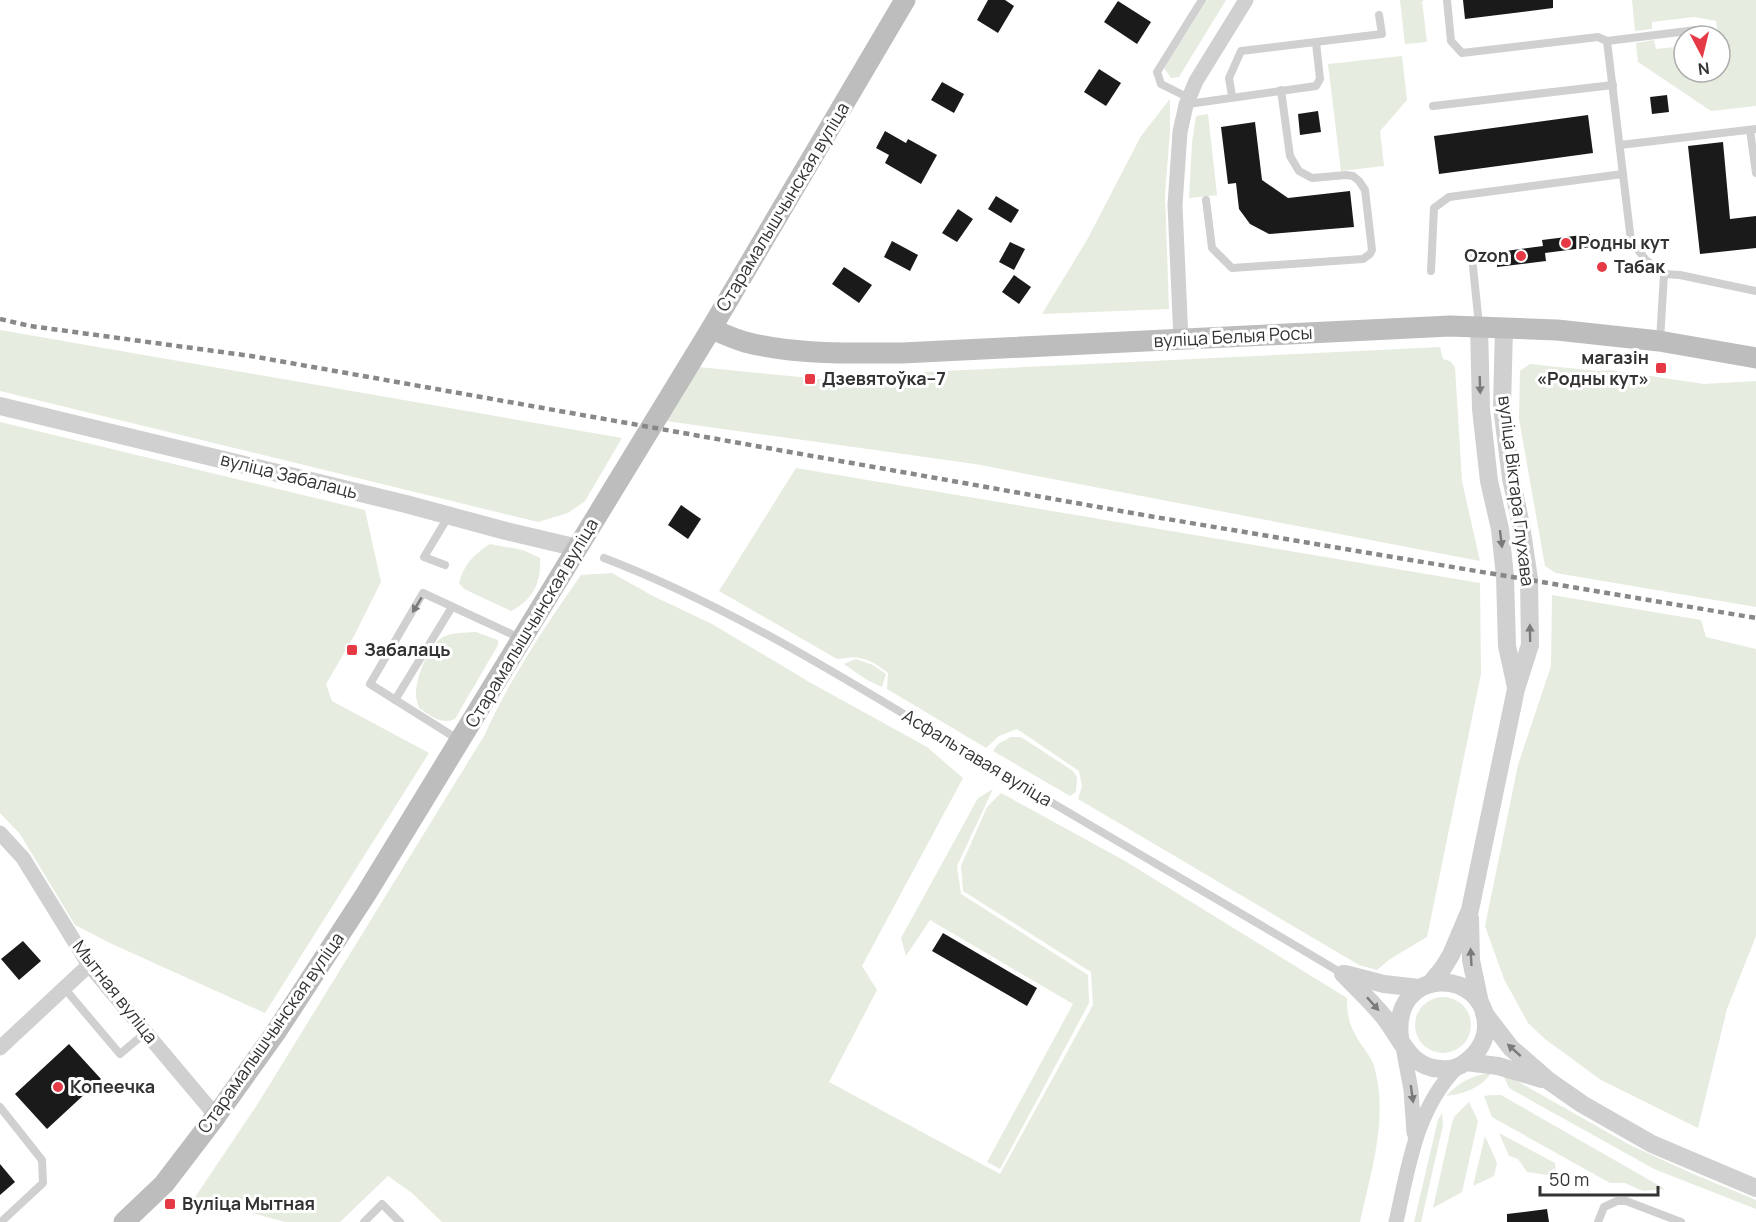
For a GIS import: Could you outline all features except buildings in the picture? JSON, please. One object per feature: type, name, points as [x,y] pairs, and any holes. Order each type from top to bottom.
[{"type":"main road","name":"Старамалышчынская вуліца","points":[[124,1222],[164,1184],[216,1116],[287,1015],[366,894],[711,329],[904,0]]},
{"type":"main road","name":"вуліца Белыя Росы","points":[[711,329],[745,342],[779,348],[836,353],[902,353],[1387,328],[1504,327],[1557,330],[1659,342],[1756,358]]},
{"type":"street","points":[[1181,340],[1175,205],[1180,132],[1196,81],[1246,0]]},
{"type":"street","name":"вуліца Віктара Глухава","points":[[1479,327],[1480,409],[1489,481],[1501,541],[1505,576],[1507,646],[1516,689]]},
{"type":"street","name":"вуліца Віктара Глухава","points":[[1424,986],[1443,968],[1451,955],[1470,910],[1516,689],[1530,645],[1529,579],[1511,478],[1502,407],[1504,327]]},
{"type":"street","name":"вуліца Забалаць","points":[[0,406],[578,548]]},
{"type":"street","name":"Мытная вуліца","points":[[0,833],[23,858],[89,965],[216,1116]]},
{"type":"street","name":"вуліца Віктара Глухава","points":[[1470,910],[1471,960],[1482,1008]]},
{"type":"street","points":[[0,1048],[89,965]]},
{"type":"street","points":[[1343,974],[1384,984],[1424,986],[1444,982],[1458,985],[1470,992],[1504,1041],[1549,1081],[1587,1107],[1652,1144],[1756,1188]]},
{"type":"street","points":[[1343,974],[1373,1004],[1411,1057],[1426,1066],[1444,1070],[1461,1065],[1498,1066],[1549,1081]]},
{"type":"street","points":[[1414,1142],[1414,1108],[1398,1024],[1401,1010],[1408,998],[1424,986]]},
{"type":"street","points":[[1396,1222],[1414,1142],[1434,1094],[1461,1065],[1476,1053],[1483,1041],[1486,1027],[1482,1008]]},
{"type":"lane","points":[[1202,0],[1157,72],[1161,84],[1188,101],[1316,86],[1320,79],[1316,43]]},
{"type":"lane","points":[[1447,0],[1452,42],[1462,53],[1598,37],[1607,41],[1672,33]]},
{"type":"lane","points":[[1232,96],[1229,78],[1241,51],[1382,34],[1379,15]]},
{"type":"lane","points":[[1607,41],[1631,241],[1646,260],[1664,274],[1756,291]]},
{"type":"lane","points":[[1433,106],[1612,85]]},
{"type":"lane","points":[[1206,200],[1212,248],[1232,268],[1363,259],[1370,254],[1372,250],[1365,190],[1353,176],[1312,178],[1299,171],[1290,156],[1281,90]]},
{"type":"lane","points":[[1620,145],[1753,130],[1756,173]]},
{"type":"lane","points":[[1431,272],[1434,208],[1449,197],[1623,174]]},
{"type":"lane","points":[[1479,327],[1473,257],[1493,255]]},
{"type":"lane","points":[[1659,342],[1664,274]]},
{"type":"lane","points":[[445,565],[424,556],[449,516]]},
{"type":"lane","name":"Асфальтавая вуліца","points":[[604,558],[727,612],[830,670],[1343,974]]},
{"type":"lane","points":[[461,741],[370,684],[423,593],[522,639]]},
{"type":"lane","points":[[395,700],[452,607]]},
{"type":"lane","points":[[65,989],[120,1054],[145,1034]]},
{"type":"lane","points":[[0,1107],[42,1160],[43,1183],[1,1222]]},
{"type":"lane","points":[[1598,1222],[1604,1207],[1617,1201],[1626,1201],[1681,1222]]},
{"type":"lane","points":[[364,1222],[382,1204],[400,1222]]},
{"type":"shaded area","points":[[1207,0],[1226,0],[1179,77],[1171,78],[1164,68]]},
{"type":"shaded area","points":[[1400,0],[1425,0],[1422,1],[1427,42],[1405,44]]},
{"type":"shaded area","points":[[1632,0],[1756,0],[1756,106],[1711,111],[1638,62],[1636,43],[1654,40],[1656,49],[1672,47],[1672,84],[1732,84],[1732,24],[1716,24],[1716,21],[1694,17],[1652,22],[1652,29],[1635,31]]},
{"type":"shaded area","points":[[1402,56],[1407,100],[1380,131],[1384,166],[1341,171],[1328,64]]},
{"type":"shaded area","points":[[1170,99],[1165,195],[1169,309],[1042,314],[1087,240],[1141,136]]},
{"type":"shaded area","points":[[1208,114],[1217,195],[1189,198],[1196,116]]},
{"type":"shaded area","points":[[0,330],[622,438],[585,501],[568,513],[538,522],[0,391]]},
{"type":"shaded area","points":[[1440,347],[1443,359],[1450,361],[1455,367],[1462,481],[1480,561],[975,464],[666,421],[698,367],[839,381],[842,376]]},
{"type":"shaded area","points":[[1530,364],[1597,371],[1610,370],[1704,384],[1756,381],[1756,607],[1556,573],[1545,566],[1519,419],[1520,371]]},
{"type":"shaded area","points":[[0,422],[365,510],[381,582],[354,636],[326,684],[332,701],[429,753],[265,1013],[75,925],[20,834],[0,813]]},
{"type":"shaded area","points":[[796,468],[1480,583],[1481,674],[1427,937],[1390,959],[1377,970],[1359,965],[1078,799],[1082,786],[1079,771],[1017,729],[999,736],[986,748],[887,689],[888,673],[875,664],[852,657],[837,659],[719,591]]},
{"type":"shaded area","points":[[490,544],[523,550],[540,558],[539,576],[534,590],[525,601],[511,611],[464,589],[459,583],[470,560]]},
{"type":"shaded area","points":[[612,573],[653,596],[712,624],[811,683],[927,747],[963,778],[862,966],[877,990],[829,1082],[1000,1174],[1093,1005],[1091,972],[963,891],[961,866],[987,807],[1001,793],[1125,861],[1347,998],[1351,1025],[1374,1066],[1380,1105],[1377,1144],[1360,1222],[442,1222],[412,1193],[388,1176],[340,1222],[285,1222],[195,1197],[257,1105],[484,736],[517,673],[554,614],[581,575]]},
{"type":"shaded area","points":[[1552,595],[1701,620],[1706,637],[1756,649],[1756,936],[1727,1009],[1698,1128],[1601,1080],[1545,1039],[1528,1023],[1504,979],[1485,926],[1518,765],[1551,666]]},
{"type":"shaded area","points":[[476,632],[498,640],[498,645],[455,719],[445,721],[436,719],[419,708],[416,695],[418,680],[428,654],[438,641],[447,635]]},
{"type":"shaded area","points":[[856,659],[873,665],[886,674],[882,687],[844,664]]},
{"type":"shaded area","points":[[1011,737],[1021,737],[1073,771],[1077,777],[1076,792],[1070,796],[993,751],[998,744]]},
{"type":"shaded area","points":[[993,789],[957,866],[961,894],[1088,975],[1089,1003],[1000,1169],[987,1162],[1073,1004],[930,920],[906,956],[901,938],[978,798]]},
{"type":"shaded area","points":[[1443,997],[1454,999],[1463,1005],[1469,1014],[1471,1025],[1469,1036],[1463,1045],[1454,1051],[1443,1053],[1432,1051],[1423,1045],[1417,1036],[1415,1025],[1417,1014],[1423,1005],[1432,999]]},
{"type":"shaded area","points":[[1491,1073],[1482,1083],[1471,1089],[1446,1096],[1467,1080]]},
{"type":"shaded area","points":[[1508,1076],[1630,1145],[1756,1200],[1756,1209],[1654,1169],[1509,1088],[1504,1077]]},
{"type":"shaded area","points":[[1501,1095],[1665,1189],[1643,1191],[1625,1183],[1610,1183],[1492,1117],[1484,1096]]},
{"type":"shaded area","points":[[1469,1102],[1478,1121],[1462,1192],[1433,1208],[1452,1123],[1455,1116]]},
{"type":"shaded area","points":[[1442,1113],[1443,1125],[1421,1222],[1414,1222],[1438,1120]]},
{"type":"shaded area","points":[[1499,1133],[1555,1163],[1556,1176],[1527,1172],[1518,1159],[1509,1156]]},
{"type":"shaded area","points":[[1485,1136],[1497,1163],[1494,1176],[1473,1186]]},
{"type":"railway","points":[[0,319],[30,326],[251,356],[1149,516],[1756,618]]},
{"type":"place","name":"Родны кут","points":[[1566,243]]},
{"type":"place","name":"Ozon","points":[[1521,256]]},
{"type":"place","name":"Табак","points":[[1602,267]]},
{"type":"place","name":"магазін «Родны кут»","points":[[1661,368]]},
{"type":"place","name":"Дзевятоўка–7","points":[[810,379]]},
{"type":"place","name":"Забалаць","points":[[352,650]]},
{"type":"place","name":"Копеечка","points":[[58,1087]]},
{"type":"place","name":"Вуліца Мытная","points":[[170,1204]]}]
